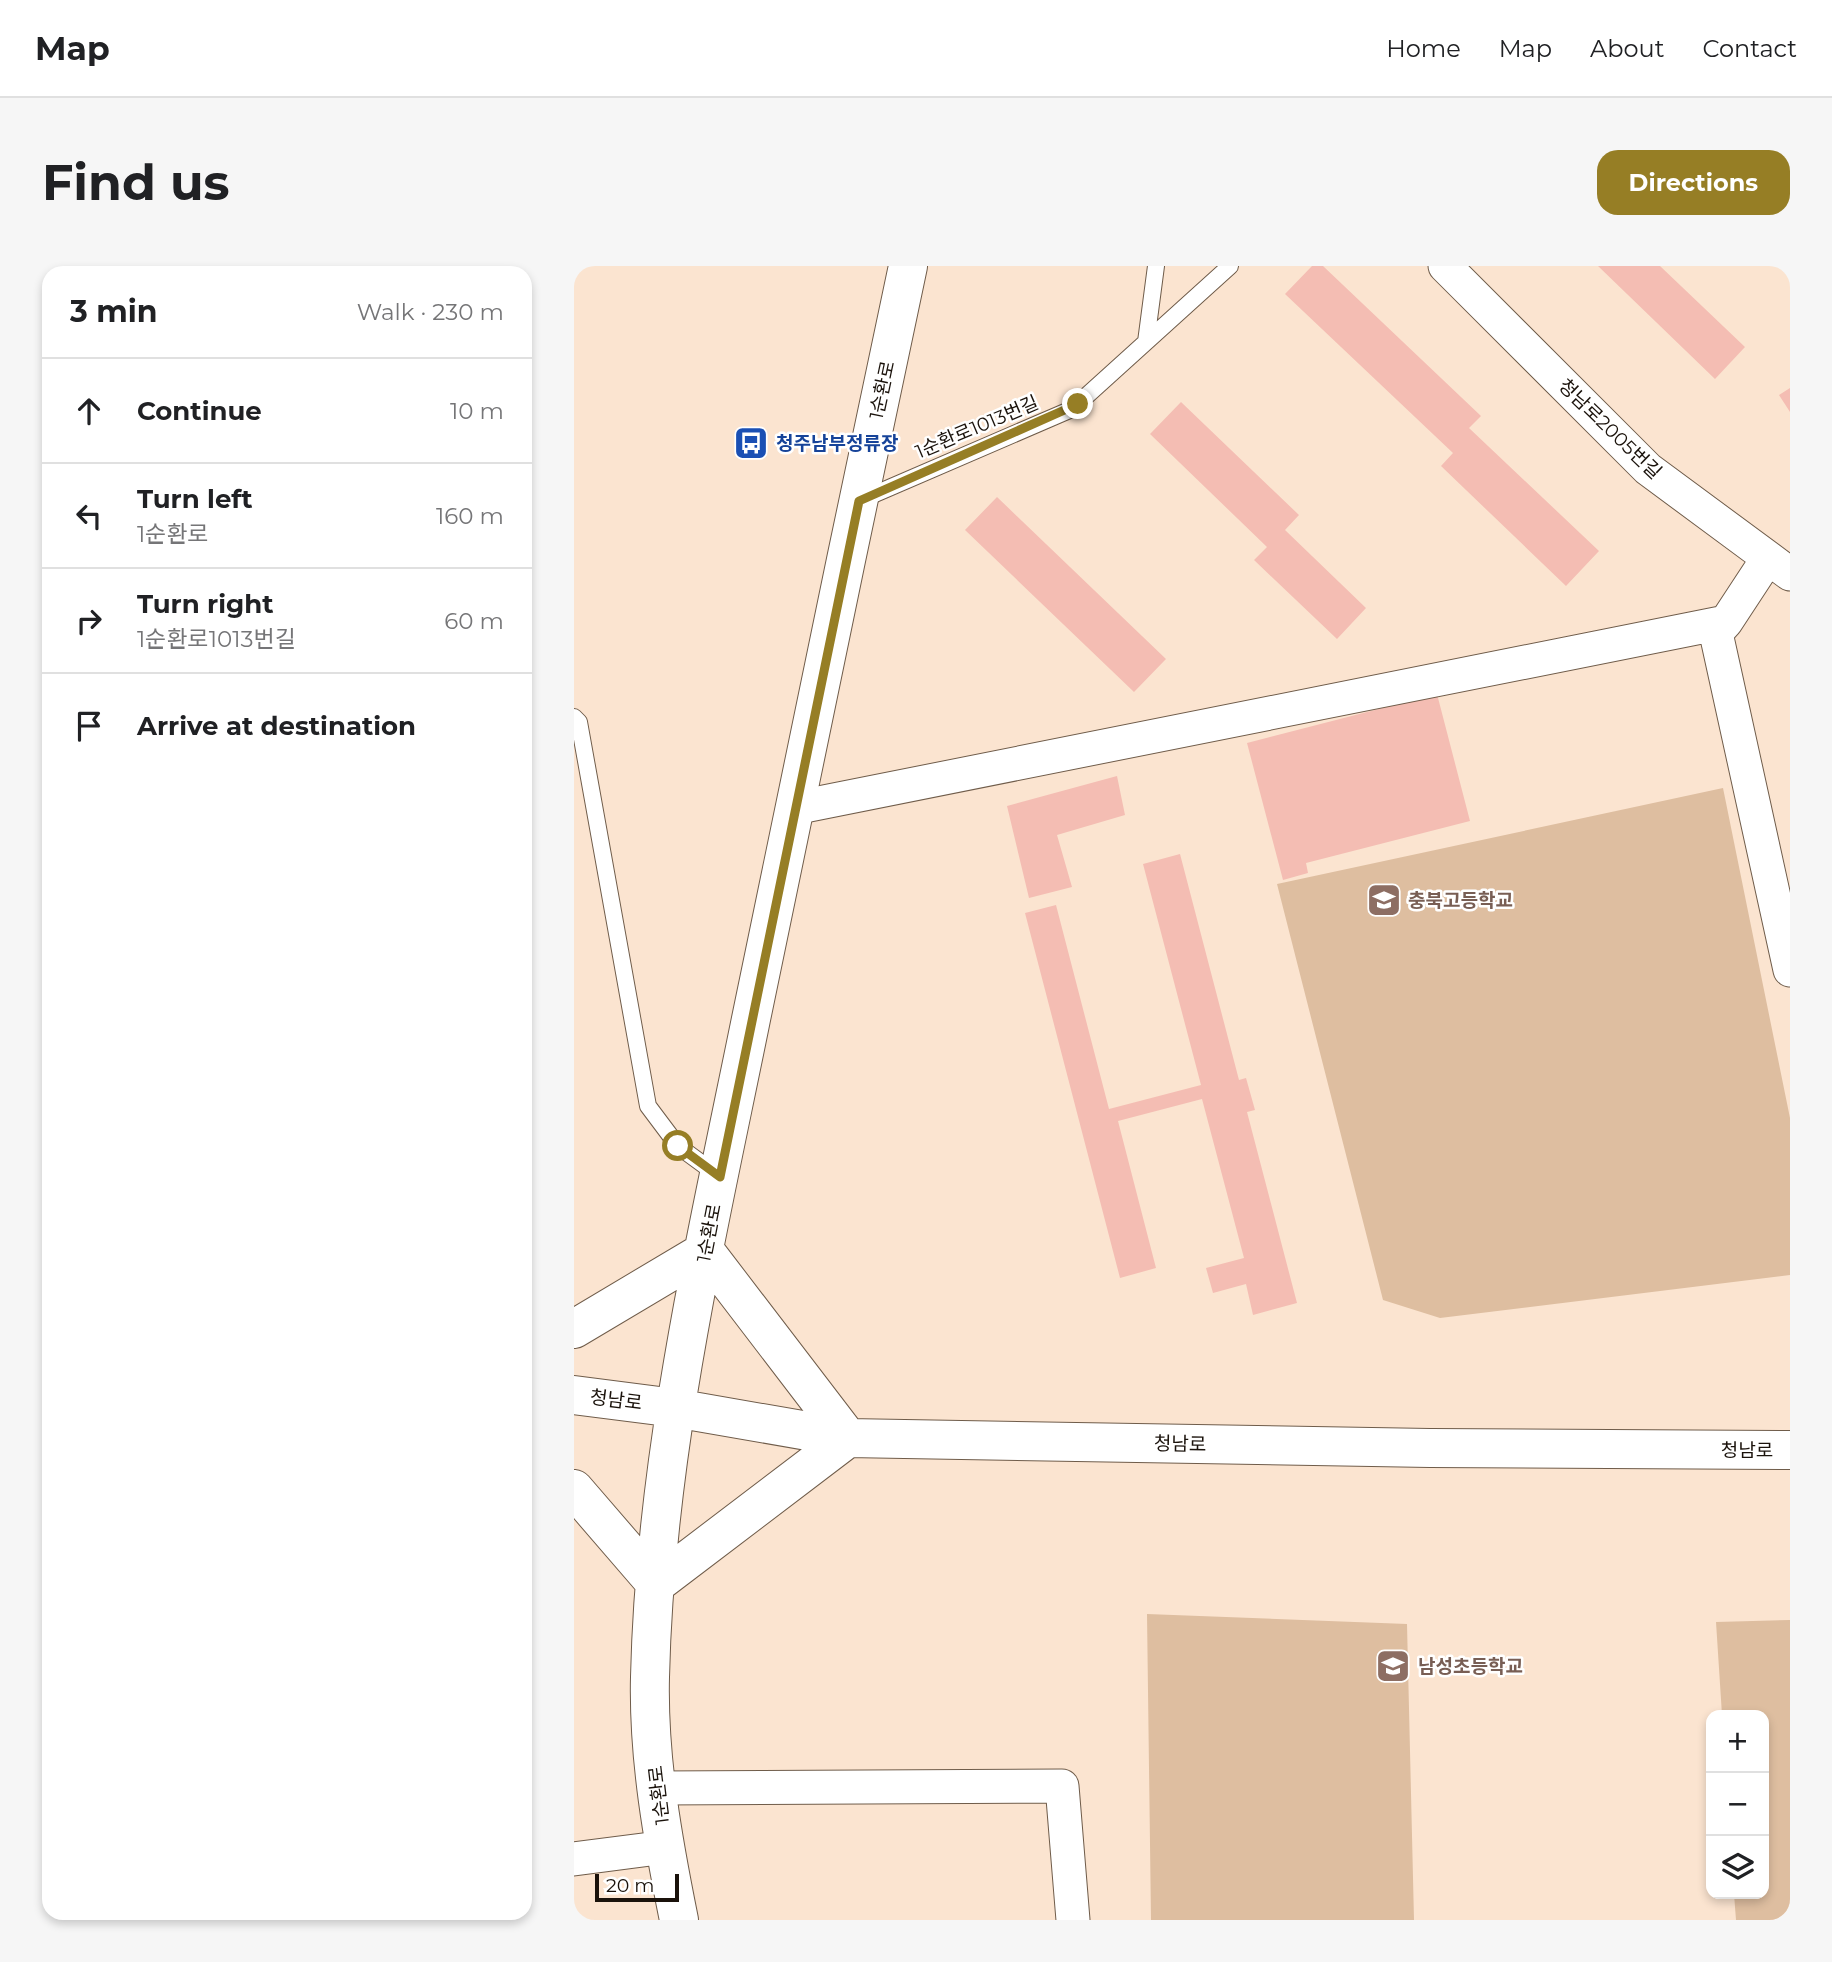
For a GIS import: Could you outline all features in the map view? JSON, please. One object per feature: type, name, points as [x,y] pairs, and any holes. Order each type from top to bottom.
[{"type":"main road","name":"1순환로","points":[[678,1920],[656,1788],[650,1680],[660,1525],[675,1408],[794,808],[908,266]]},
{"type":"main road","points":[[574,1329],[705,1251],[848,1438],[656,1584],[574,1489]]},
{"type":"main road","name":"청남로","points":[[574,1395],[675,1408],[848,1438],[1430,1448],[1790,1450]]},
{"type":"street","name":"청남로2005번길","points":[[1445,266],[1648,468],[1779,566]]},
{"type":"street","points":[[1779,566],[1717,634],[1790,970]]},
{"type":"street","points":[[794,808],[1726,622]]},
{"type":"street","points":[[656,1788],[1062,1786],[1073,1920]]},
{"type":"street","points":[[574,1859],[666,1847]]},
{"type":"lane","points":[[1146,342],[1156,266]]},
{"type":"lane","name":"1순환로1013번길","points":[[859,501],[1072,409],[1230,266]]},
{"type":"lane","points":[[574,717],[579,722],[648,1106],[678,1146],[720,1177]]},
{"type":"shaded area","points":[[1723,788],[1790,1118],[1790,1275],[1440,1318],[1383,1300],[1277,884]]},
{"type":"shaded area","points":[[1147,1614],[1407,1624],[1414,1920],[1151,1920]]},
{"type":"shaded area","points":[[1790,1620],[1790,1920],[1736,1920],[1734,1899],[1769,1899],[1769,1710],[1722,1710],[1716,1622]]},
{"type":"building","points":[[1312,266],[1323,266],[1481,416],[1469,428],[1599,551],[1566,586],[1441,466],[1453,453],[1285,294]]},
{"type":"building","points":[[1598,266],[1660,266],[1745,347],[1715,379]]},
{"type":"building","points":[[1790,388],[1790,412],[1779,395]]},
{"type":"building","points":[[1181,402],[1299,515],[1285,530],[1366,608],[1337,639],[1254,560],[1267,547],[1150,434]]},
{"type":"building","points":[[997,497],[1166,659],[1134,692],[965,530]]},
{"type":"building","points":[[1437,694],[1470,821],[1306,863],[1308,873],[1283,880],[1247,743]]},
{"type":"building","points":[[1117,776],[1125,815],[1057,835],[1072,887],[1029,898],[1007,806]]},
{"type":"building","points":[[1180,854],[1239,1080],[1246,1078],[1255,1110],[1247,1112],[1297,1303],[1253,1315],[1246,1284],[1213,1293],[1206,1268],[1244,1258],[1202,1099],[1118,1121],[1156,1268],[1120,1278],[1025,913],[1056,905],[1109,1109],[1201,1085],[1143,864]]},
{"type":"place","name":"청주남부정류장","points":[[751,443]]},
{"type":"place","name":"충북고등학교","points":[[1384,900]]},
{"type":"place","name":"남성초등학교","points":[[1393,1666]]},
{"type":"route","points":[[678,1146],[720,1177],[859,501],[1072,409],[1078,404]]}]
